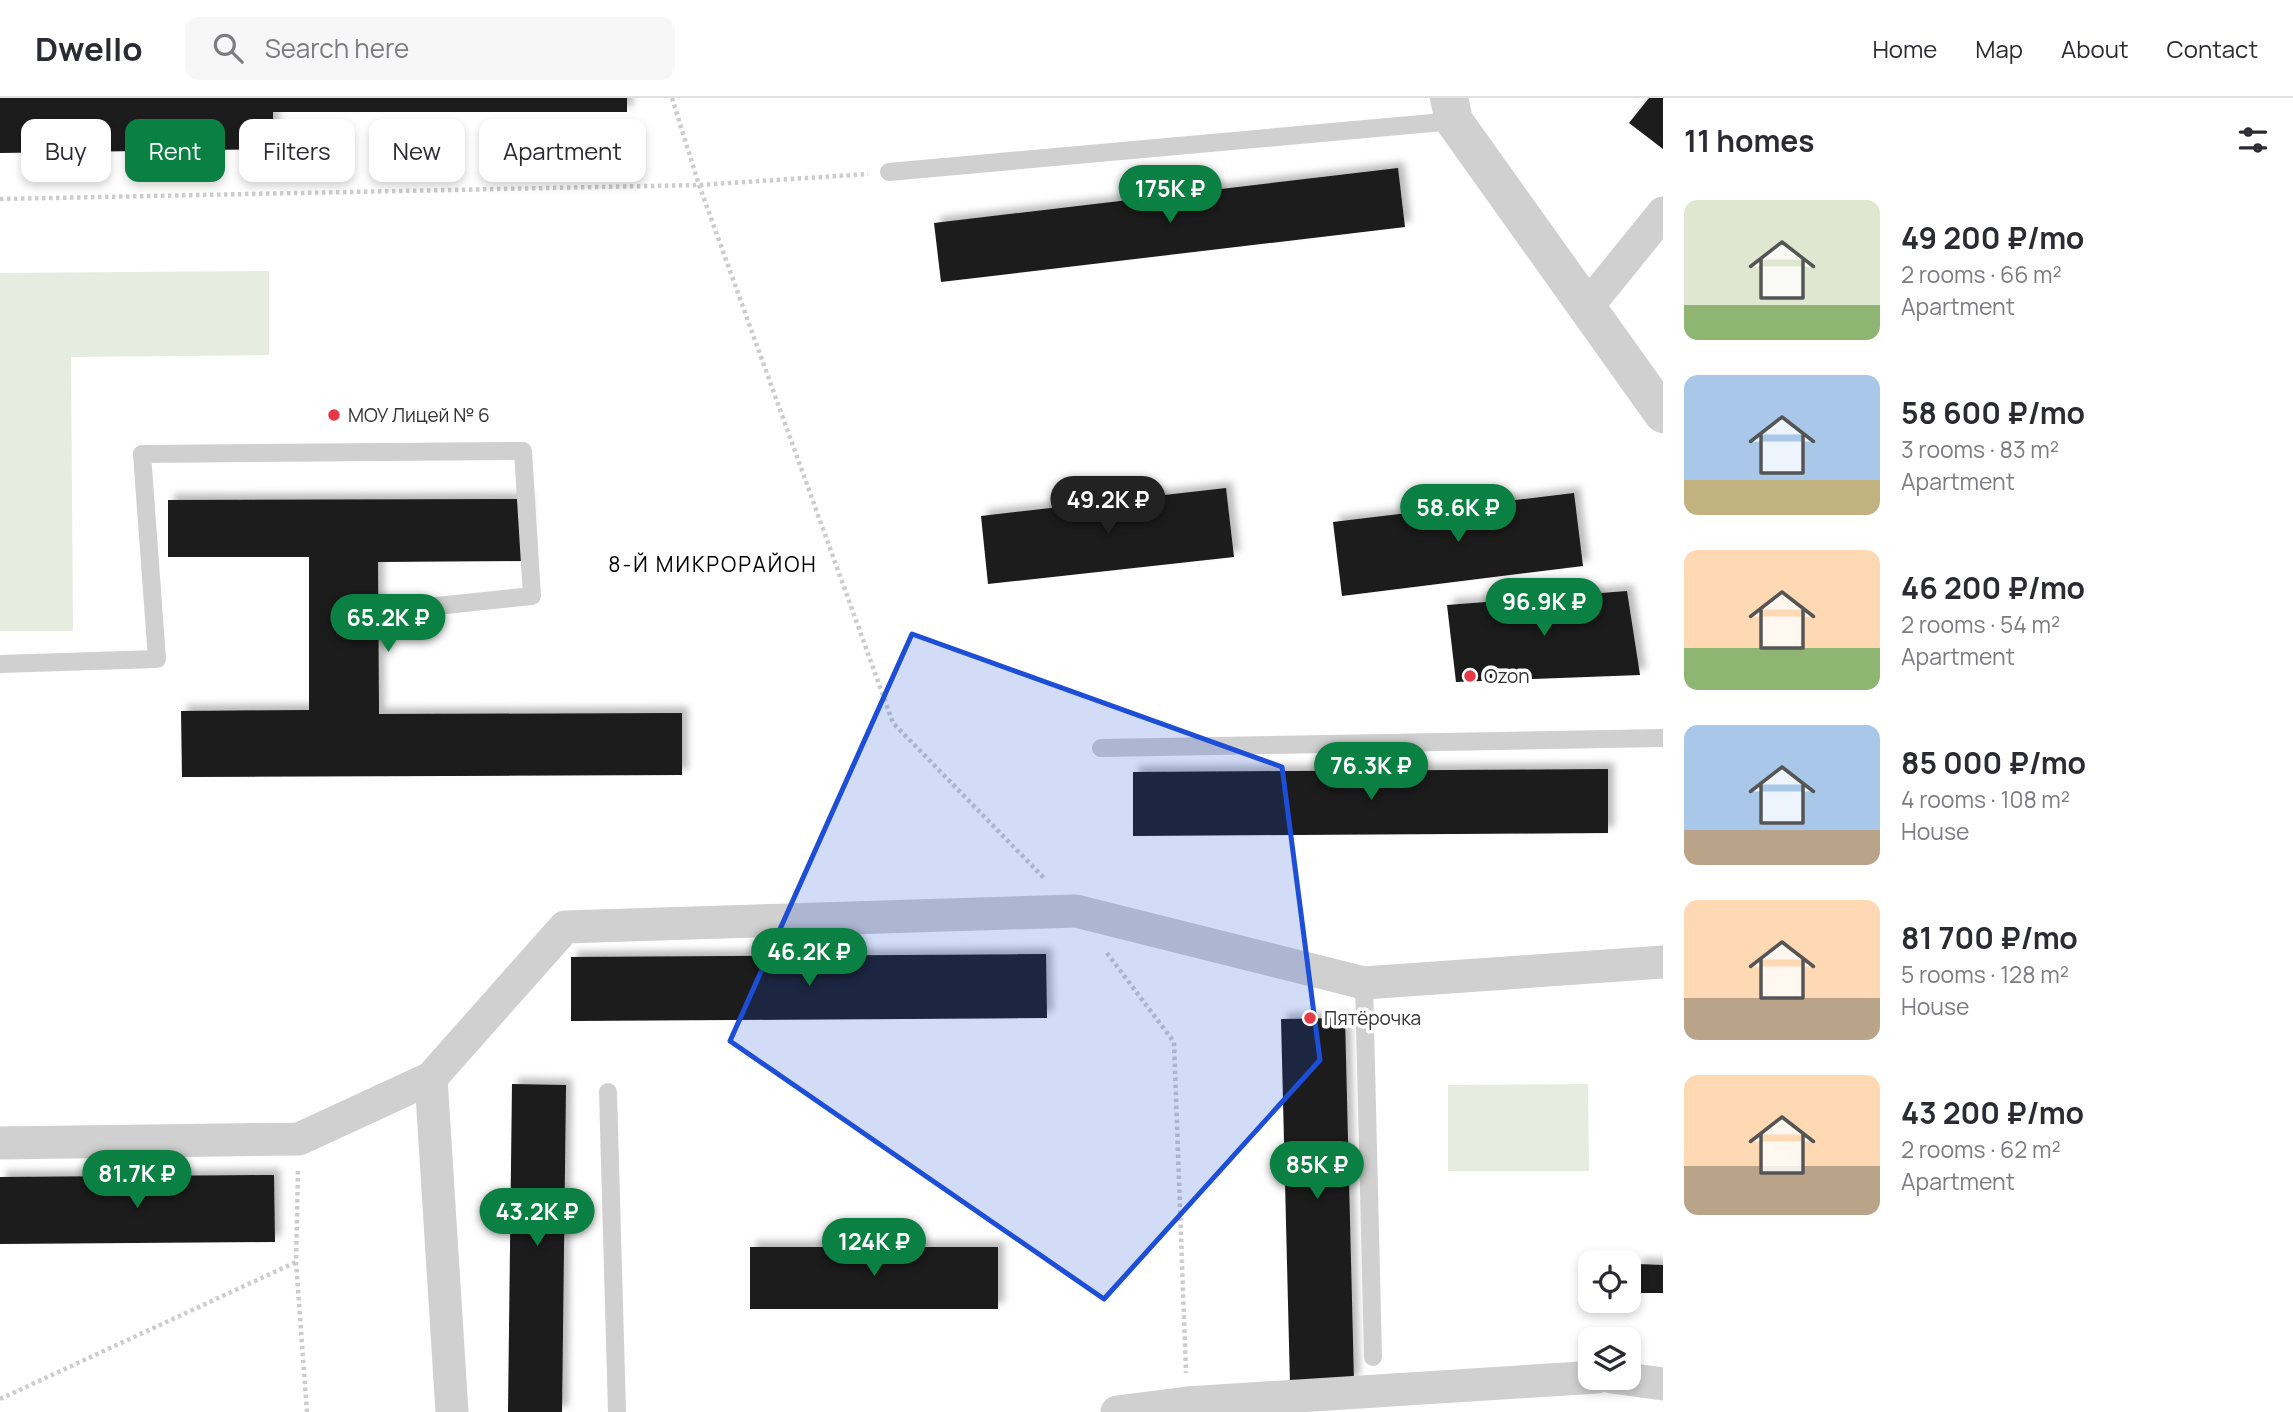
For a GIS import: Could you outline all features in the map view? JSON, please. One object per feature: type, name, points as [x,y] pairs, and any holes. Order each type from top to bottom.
[{"type":"street","points":[[1451,109],[1663,414]]},
{"type":"street","points":[[1587,307],[1663,213]]},
{"type":"street","points":[[0,1143],[299,1139],[431,1078],[565,927],[1076,911],[1364,984],[1663,962]]},
{"type":"street","points":[[431,1078],[452,1412]]},
{"type":"street","points":[[1117,1412],[1187,1403],[1578,1378]]},
{"type":"street","points":[[1641,1381],[1663,1384]]},
{"type":"lane","points":[[889,172],[1451,109]]},
{"type":"lane","points":[[0,664],[157,659],[142,454],[523,451],[532,596],[427,607]]},
{"type":"lane","points":[[1101,748],[1663,738]]},
{"type":"lane","points":[[1364,984],[1373,1357]]},
{"type":"lane","points":[[608,1093],[617,1412]]},
{"type":"path","points":[[672,98],[699,185],[893,723],[1076,911],[1174,1042],[1187,1403]]},
{"type":"path","points":[[0,199],[699,185],[889,172]]},
{"type":"path","points":[[299,1139],[296,1262],[307,1412]]},
{"type":"path","points":[[0,1399],[296,1262]]},
{"type":"highlighted area","points":[[912,634],[1282,767],[1320,1060],[1104,1299],[730,1041]]},
{"type":"shaded area","points":[[269,271],[269,355],[71,357],[73,631],[0,631],[0,273]]},
{"type":"shaded area","points":[[1588,1084],[1589,1171],[1448,1171],[1448,1085]]},
{"type":"building","points":[[0,98],[627,98],[627,112],[273,112],[273,119],[239,119],[239,149],[225,150],[225,119],[125,119],[125,151],[111,151],[111,119],[21,119],[21,153],[0,153]]},
{"type":"building","points":[[1649,98],[1663,98],[1663,149],[1629,123]]},
{"type":"building","points":[[1398,168],[1405,227],[941,282],[934,223]]},
{"type":"building","points":[[1226,488],[1234,557],[988,584],[981,516]]},
{"type":"building","points":[[1574,493],[1583,566],[1342,596],[1333,522]]},
{"type":"building","points":[[526,499],[526,561],[378,562],[379,714],[682,713],[682,775],[182,777],[181,711],[309,710],[309,557],[168,557],[168,500]]},
{"type":"building","points":[[1627,591],[1640,675],[1456,682],[1447,605]]},
{"type":"building","points":[[1608,769],[1608,833],[1133,836],[1133,772]]},
{"type":"building","points":[[1046,954],[1047,1018],[571,1021],[571,957]]},
{"type":"building","points":[[1345,1018],[1354,1382],[1290,1384],[1281,1019]]},
{"type":"building","points":[[512,1084],[566,1085],[562,1412],[508,1412]]},
{"type":"building","points":[[274,1175],[275,1242],[0,1244],[0,1177]]},
{"type":"building","points":[[750,1247],[998,1247],[998,1309],[750,1309]]},
{"type":"building","points":[[1641,1264],[1663,1265],[1663,1293],[1641,1293]]},
{"type":"place","name":"МОУ Лицей № 6","points":[[334,415]]},
{"type":"place","name":"Ozon","points":[[1470,676]]},
{"type":"place","name":"Пятёрочка","points":[[1310,1018]]},
{"type":"district","name":"8-Й МИКРОРАЙОН","points":[[713,565]]}]
